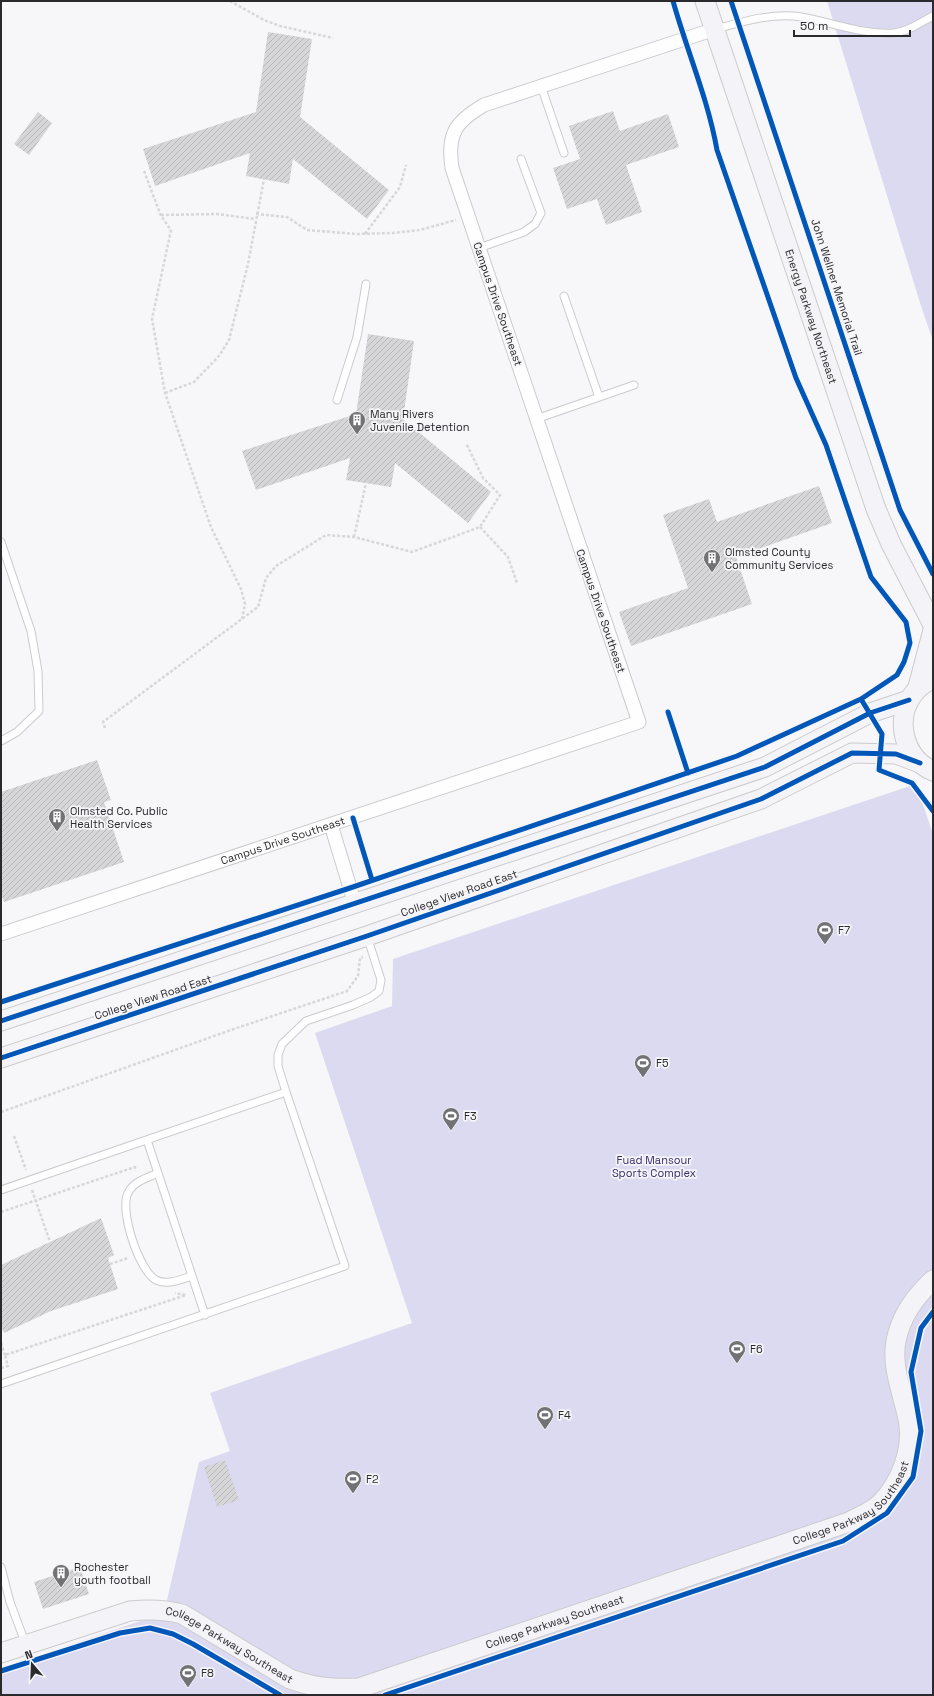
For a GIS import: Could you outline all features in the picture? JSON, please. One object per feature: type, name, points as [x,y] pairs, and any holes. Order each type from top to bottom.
[{"type":"main road","name":"Energy Parkway Northeast","points":[[705,1],[876,509],[891,544],[933,625]]},
{"type":"main road","points":[[929,770],[912,754],[904,733],[905,710],[920,688],[933,630]]},
{"type":"main road","name":"College View Road East","points":[[1,1021],[765,767],[920,688]]},
{"type":"main road","name":"College View Road East","points":[[1,1058],[370,945],[761,799],[852,753],[896,754],[929,770]]},
{"type":"main road","name":"College Parkway Southeast","points":[[1,1653],[130,1611],[146,1609],[166,1610],[182,1614],[290,1679],[330,1690],[359,1688],[849,1522],[867,1513],[880,1504],[891,1490],[903,1469],[909,1444],[909,1421],[896,1366],[896,1343],[902,1320],[913,1300],[933,1280]]},
{"type":"street","name":"Campus Drive Southeast","points":[[1,934],[639,722],[452,168],[450,156],[451,139],[456,127],[468,114],[484,105],[714,29]]},
{"type":"street","points":[[331,825],[355,904]]},
{"type":"lane","points":[[714,29],[761,17],[794,16],[865,30],[894,33],[910,28],[933,16]]},
{"type":"lane","points":[[541,86],[564,153]]},
{"type":"lane","points":[[479,248],[524,232],[535,224],[541,213],[521,159]]},
{"type":"lane","points":[[337,400],[357,337],[366,284]]},
{"type":"lane","points":[[564,296],[599,397]]},
{"type":"lane","points":[[536,419],[634,385]]},
{"type":"lane","points":[[1,542],[31,631],[38,671],[39,711],[17,732],[1,741]]},
{"type":"lane","points":[[1,1384],[345,1266],[286,1092],[278,1066],[278,1055],[282,1044],[306,1021],[353,1005],[371,997],[379,991],[381,980],[370,945]]},
{"type":"lane","points":[[1,1190],[286,1092]]},
{"type":"lane","points":[[147,1140],[205,1315]]},
{"type":"lane","points":[[158,1173],[136,1183],[128,1193],[125,1207],[127,1221],[138,1254],[148,1274],[157,1281],[168,1283],[192,1276]]},
{"type":"lane","points":[[1,1566],[10,1602],[26,1645]]},
{"type":"path","points":[[230,1],[264,20],[280,26],[333,38]]},
{"type":"path","points":[[365,234],[400,187],[406,165]]},
{"type":"path","points":[[144,171],[161,216],[171,230],[152,319],[165,393],[211,526],[240,589],[245,604],[242,620]]},
{"type":"path","points":[[165,393],[194,382],[219,356],[229,340],[248,264],[256,214],[264,179]]},
{"type":"path","points":[[161,216],[217,214],[256,219]]},
{"type":"path","points":[[256,214],[287,216],[307,230],[365,234],[393,234],[420,230],[443,225],[468,216]]},
{"type":"path","points":[[105,728],[103,722],[258,607],[266,578],[276,566],[326,535],[354,537],[412,552],[480,527],[500,495],[483,478],[466,443]]},
{"type":"path","points":[[354,537],[366,483]]},
{"type":"path","points":[[480,527],[508,557],[517,583]]},
{"type":"path","points":[[1,1112],[231,1030],[346,991],[358,976],[360,958],[370,945]]},
{"type":"path","points":[[1,1212],[135,1167],[134,1174]]},
{"type":"path","points":[[126,1251],[130,1264]]},
{"type":"path","points":[[110,1264],[138,1254]]},
{"type":"path","points":[[5,1355],[186,1295],[171,1292]]},
{"type":"path","points":[[1,1344],[8,1366],[1,1368]]},
{"type":"green space","points":[[827,1],[933,1],[933,341],[921,306]]},
{"type":"green space","name":"Fuad Mansour Sports Complex","points":[[916,784],[933,834],[933,1695],[1,1695],[1,1668],[164,1613],[199,1462],[230,1451],[210,1393],[412,1323],[315,1033],[392,1006],[393,959]]},
{"type":"building","points":[[268,32],[312,39],[300,117],[389,190],[367,219],[293,159],[289,184],[246,176],[250,153],[155,186],[143,149],[256,112]]},
{"type":"building","points":[[613,111],[620,131],[668,114],[679,147],[626,165],[642,212],[606,225],[597,199],[567,209],[553,168],[580,159],[569,126]]},
{"type":"building","points":[[38,112],[52,123],[29,155],[14,144]]},
{"type":"building","name":"Many Rivers Juvenile Detention","points":[[368,334],[414,341],[403,419],[491,492],[468,523],[395,463],[391,487],[346,480],[350,458],[256,490],[242,451],[356,414]]},
{"type":"building","name":"Olmsted County Community Services","points":[[819,486],[832,523],[736,557],[752,604],[631,646],[619,612],[688,588],[663,515],[709,499],[717,522]]},
{"type":"building","name":"Olmsted Co. Public Health Services","points":[[97,760],[111,800],[104,802],[124,862],[4,902],[1,894],[1,792]]},
{"type":"building","points":[[101,1218],[114,1255],[108,1258],[118,1289],[51,1311],[4,1333],[1,1326],[1,1265]]},
{"type":"building","points":[[225,1460],[239,1500],[217,1507],[204,1467]]},
{"type":"building","name":"Rochester youth football","points":[[80,1567],[89,1594],[43,1609],[34,1582]]},
{"type":"cycle path","points":[[1,1002],[350,888],[737,756],[861,699],[897,675],[904,662],[910,643],[906,622],[871,577],[826,445],[796,378],[717,150],[703,94],[673,1]]},
{"type":"cycle path","name":"John Wellner Memorial Trail","points":[[731,1],[900,510],[933,574]]},
{"type":"cycle path","points":[[861,699],[882,734],[879,770],[912,783],[933,811]]},
{"type":"cycle path","points":[[1,1021],[765,767],[870,713],[909,700]]},
{"type":"cycle path","points":[[668,712],[688,773]]},
{"type":"cycle path","points":[[1,1058],[367,936],[761,799],[852,753],[896,754],[920,763]]},
{"type":"cycle path","points":[[353,818],[372,880]]},
{"type":"cycle path","points":[[385,1695],[843,1541],[887,1513],[913,1477],[921,1431],[911,1372],[921,1328],[933,1312]]},
{"type":"cycle path","points":[[1,1671],[120,1633],[150,1628],[173,1634],[193,1644],[280,1695]]},
{"type":"place","name":"Many Rivers Juvenile Detention","points":[[357,435]]},
{"type":"place","name":"Olmsted County Community Services","points":[[712,573]]},
{"type":"place","name":"Olmsted Co. Public Health Services","points":[[57,832]]},
{"type":"place","name":"F7","points":[[825,945]]},
{"type":"place","name":"F5","points":[[643,1078]]},
{"type":"place","name":"F3","points":[[451,1131]]},
{"type":"place","name":"F6","points":[[737,1364]]},
{"type":"place","name":"F4","points":[[545,1430]]},
{"type":"place","name":"F2","points":[[353,1494]]},
{"type":"place","name":"Rochester youth football","points":[[61,1588]]},
{"type":"place","name":"F8","points":[[188,1688]]}]
